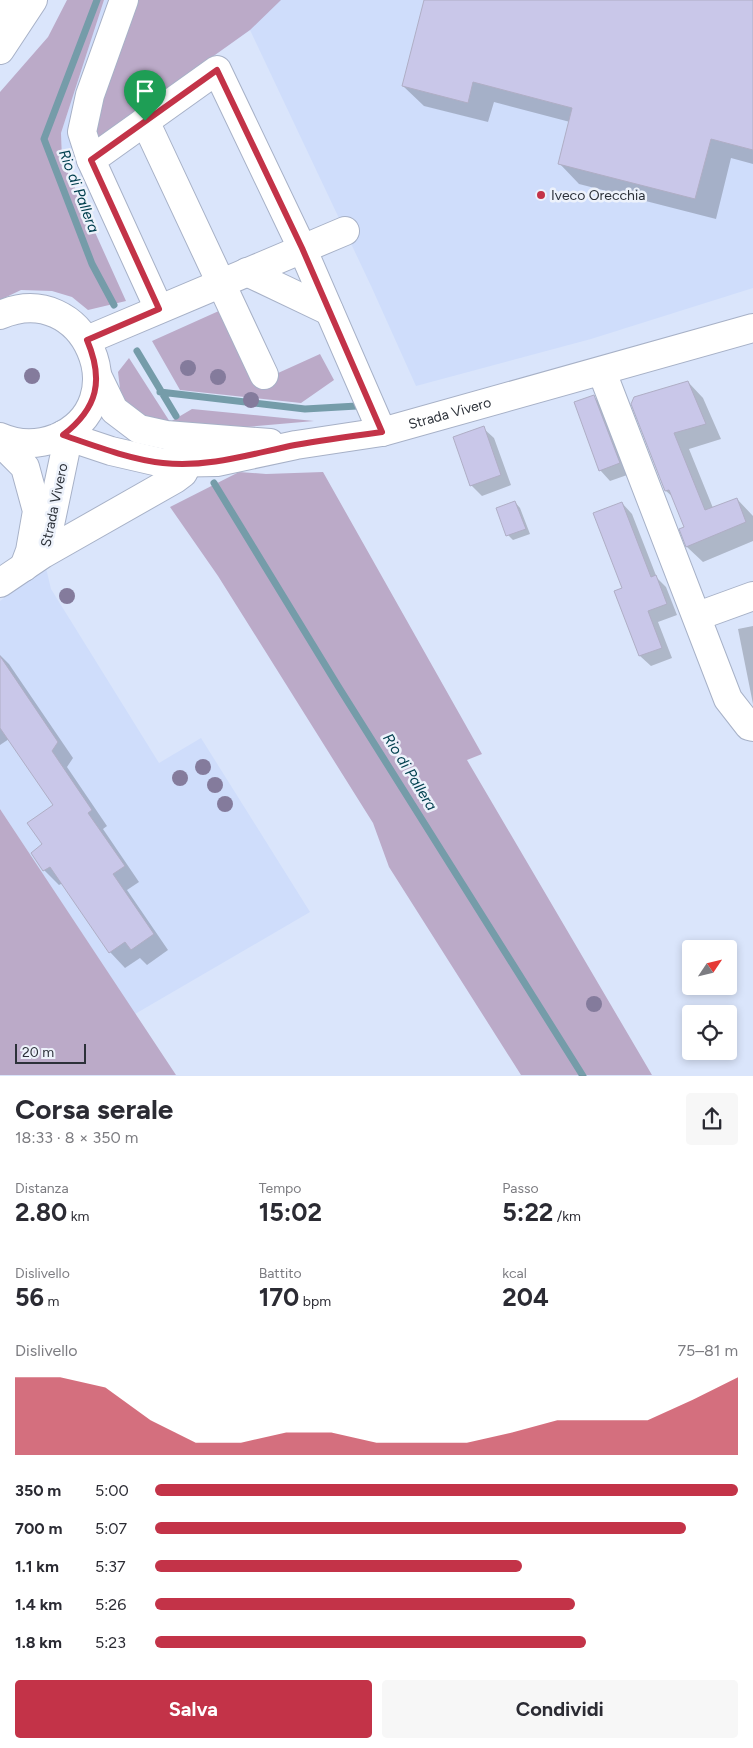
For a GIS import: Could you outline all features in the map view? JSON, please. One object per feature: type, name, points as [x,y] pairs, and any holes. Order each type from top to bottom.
[{"type":"street","points":[[0,50],[33,0]]},
{"type":"street","points":[[124,0],[90,95],[82,132],[91,160],[159,309]]},
{"type":"street","points":[[91,160],[217,70],[302,248],[382,432]]},
{"type":"street","points":[[145,121],[264,375]]},
{"type":"street","points":[[87,340],[345,231]]},
{"type":"street","points":[[247,272],[329,311]]},
{"type":"street","points":[[0,316],[12,310],[34,308],[54,313],[72,324],[87,340],[94,357],[97,375],[95,393],[88,410],[77,424],[63,435],[45,442],[26,444],[0,437]]},
{"type":"street","name":"Strada Vivero","points":[[34,561],[65,453],[63,435],[110,451],[163,463],[217,462],[296,445],[382,432],[602,372],[753,328]]},
{"type":"street","points":[[602,372],[698,616],[728,699],[749,726],[753,728]]},
{"type":"street","name":"Strada Vivero","points":[[97,375],[114,410],[139,429],[166,435],[296,445]]},
{"type":"street","name":"Strada Vivero","points":[[0,442],[25,468],[38,511],[30,550],[34,561]]},
{"type":"street","name":"Strada Vivero","points":[[0,583],[34,561],[175,479],[183,473],[188,463]]},
{"type":"street","points":[[698,616],[753,596]]},
{"type":"shaded area","points":[[67,0],[104,0],[61,133],[62,159],[126,301],[88,310],[72,297],[52,291],[21,290],[0,300],[0,92],[48,37]]},
{"type":"shaded area","name":"Iveco Orecchia","points":[[104,0],[753,0],[753,288],[591,339],[416,386],[372,288],[250,30],[93,142],[62,159],[61,133]]},
{"type":"shaded area","points":[[135,0],[281,0],[250,30],[93,142],[96,98]]},
{"type":"shaded area","points":[[221,310],[256,383],[320,354],[334,380],[301,403],[180,390],[152,341]]},
{"type":"shaded area","points":[[129,358],[170,422],[192,409],[314,421],[201,431],[138,416],[121,397],[118,372]]},
{"type":"shaded area","points":[[239,472],[266,474],[323,472],[482,754],[467,760],[652,1075],[521,1075],[389,867],[373,823],[218,576],[170,507]]},
{"type":"shaded area","points":[[46,568],[51,589],[159,763],[201,738],[310,912],[135,1014],[0,809],[0,601]]},
{"type":"shaded area","points":[[0,809],[176,1075],[0,1075]]},
{"type":"building","points":[[424,0],[753,0],[753,150],[711,139],[695,199],[558,164],[572,108],[473,82],[468,103],[402,86]]},
{"type":"building","points":[[688,381],[706,424],[674,433],[705,510],[737,498],[746,522],[686,547],[679,529],[684,527],[669,490],[665,491],[631,404],[634,397]]},
{"type":"building","points":[[594,395],[620,463],[599,471],[574,402]]},
{"type":"building","points":[[484,426],[501,475],[470,486],[453,437]]},
{"type":"building","points":[[515,501],[526,529],[506,536],[496,508]]},
{"type":"building","points":[[622,502],[651,577],[656,575],[667,604],[648,611],[662,648],[639,656],[614,591],[622,588],[593,513]]},
{"type":"building","points":[[0,656],[58,742],[52,751],[92,810],[88,813],[125,866],[113,874],[154,934],[131,950],[125,942],[109,953],[50,867],[43,871],[31,853],[42,844],[27,823],[53,805],[0,728]]},
{"type":"waterway","name":"Rio di Pallera","points":[[97,0],[44,139],[92,264],[114,305]]},
{"type":"waterway","name":"Rio di Pallera","points":[[137,351],[176,416]]},
{"type":"waterway","points":[[160,392],[305,409],[357,406]]},
{"type":"waterway","name":"Rio di Pallera","points":[[214,483],[338,686],[583,1076]]},
{"type":"place","name":"Iveco Orecchia","points":[[541,195]]},
{"type":"route","points":[[217,70],[302,248],[382,432],[296,445],[217,462],[195,463],[163,463],[110,451],[63,435],[77,424],[88,410],[95,393],[97,375],[94,357],[87,340],[159,309],[91,160],[145,121],[217,70]]}]
